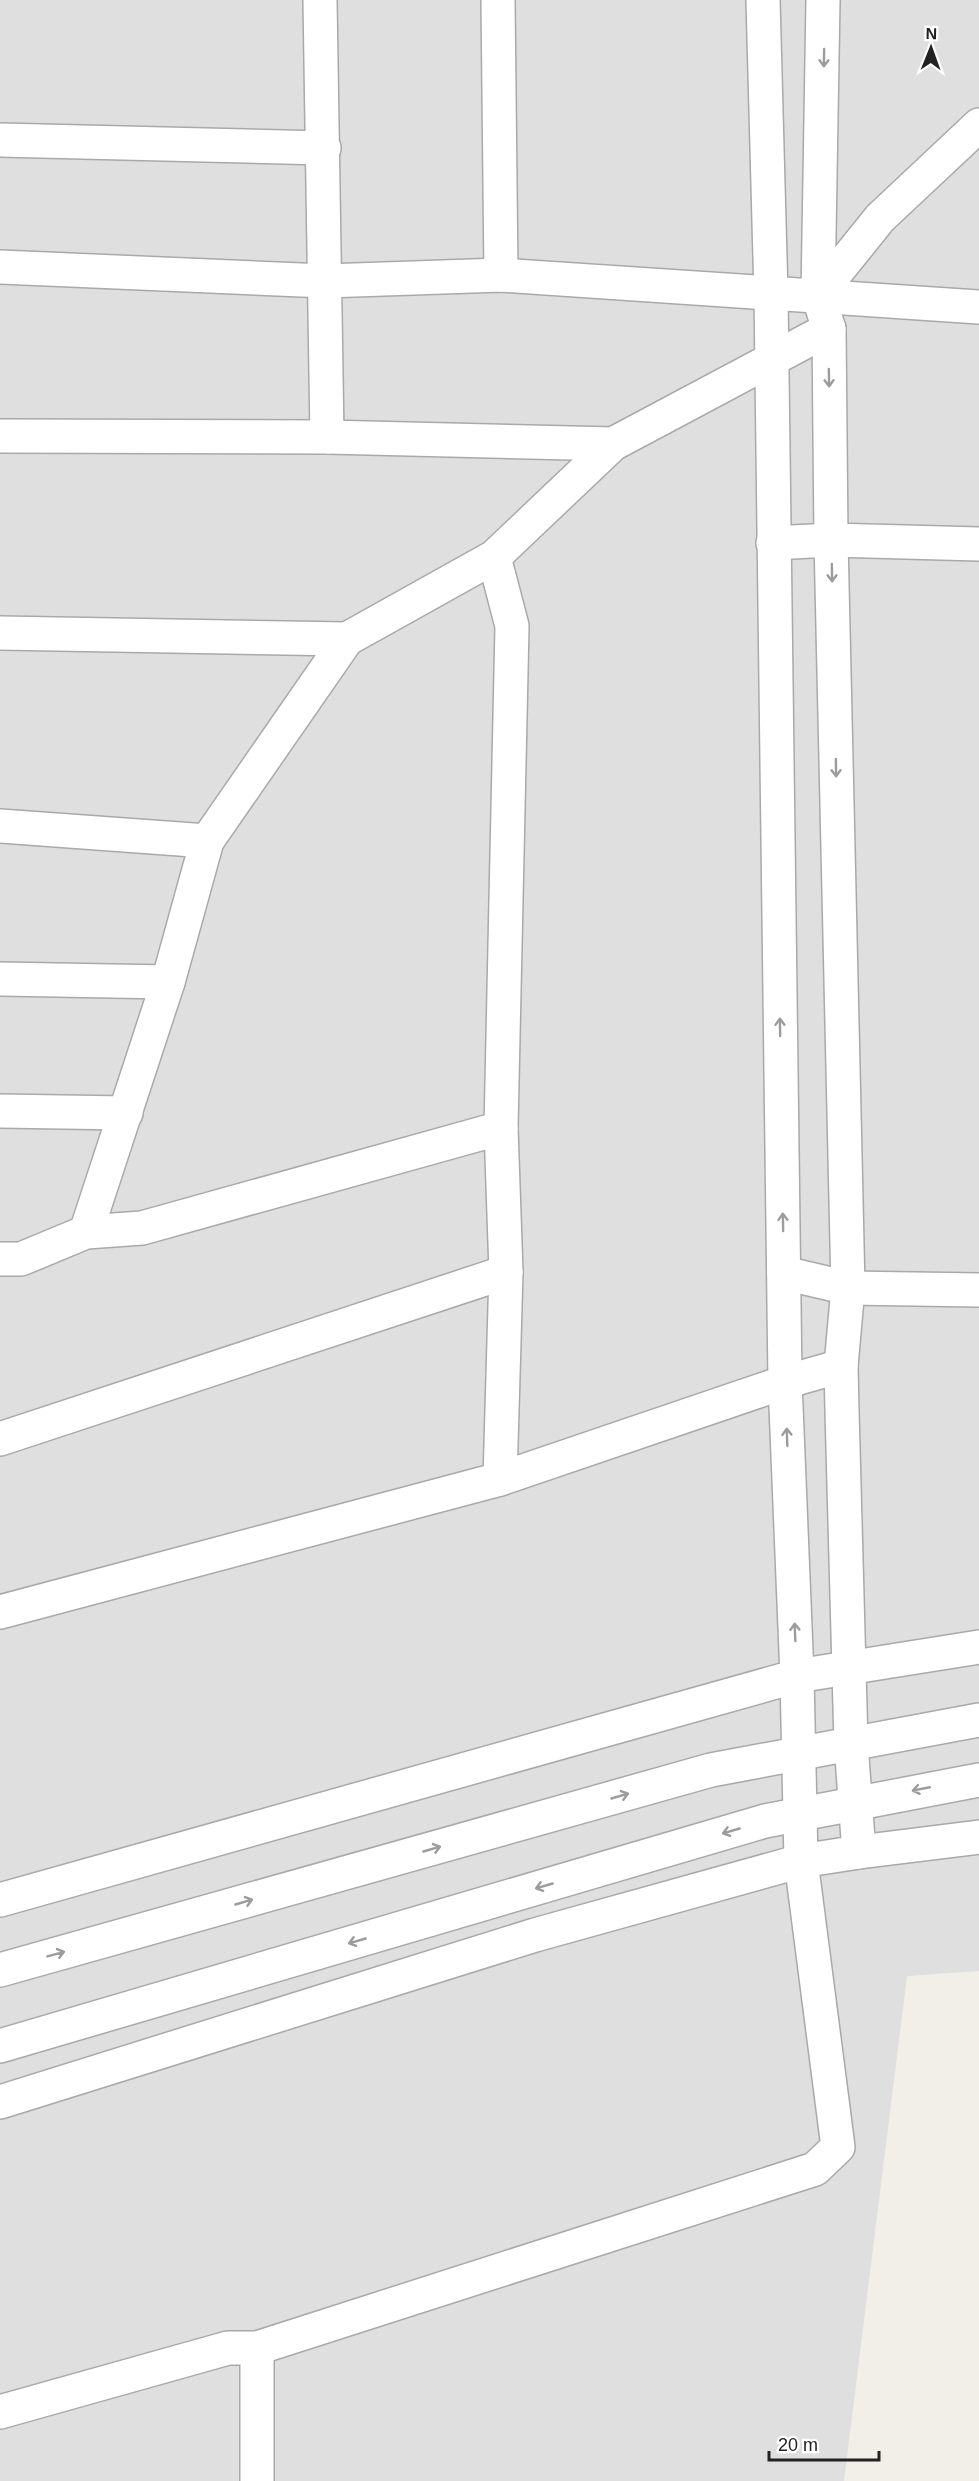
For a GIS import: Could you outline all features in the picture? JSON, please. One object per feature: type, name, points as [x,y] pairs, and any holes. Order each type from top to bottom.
[{"type":"street","points":[[320,0],[327,437]]},
{"type":"street","points":[[498,0],[501,275]]},
{"type":"street","points":[[0,2412],[228,2348],[257,2348],[815,2169],[838,2147],[801,1861],[797,1676],[785,1382],[771,295],[763,0]]},
{"type":"street","points":[[823,0],[819,295],[829,329],[831,540],[848,1288],[841,1366],[850,1744],[859,1852]]},
{"type":"street","points":[[819,295],[880,218],[979,125]]},
{"type":"street","points":[[0,141],[324,148]]},
{"type":"street","points":[[0,267],[325,281],[501,275],[771,295],[819,295],[979,307]]},
{"type":"street","points":[[86,1232],[168,982],[207,841],[347,639],[494,556],[613,444],[829,329]]},
{"type":"street","points":[[0,436],[327,437],[613,444]]},
{"type":"street","points":[[773,543],[831,540],[979,544]]},
{"type":"street","points":[[494,556],[512,626],[501,1128],[507,1272],[500,1479]]},
{"type":"street","points":[[0,633],[347,639]]},
{"type":"street","points":[[0,826],[207,841]]},
{"type":"street","points":[[0,979],[168,982]]},
{"type":"street","points":[[0,1111],[126,1113]]},
{"type":"street","points":[[7,1266],[86,1232],[142,1228],[501,1128]]},
{"type":"street","points":[[0,1439],[507,1272]]},
{"type":"street","points":[[784,1274],[848,1288],[979,1290]]},
{"type":"street","points":[[0,1612],[500,1479],[785,1382],[841,1366]]},
{"type":"street","points":[[0,1900],[797,1676],[979,1647]]},
{"type":"street","points":[[0,1970],[711,1770],[979,1720]]},
{"type":"street","points":[[0,2046],[765,1821],[979,1780]]},
{"type":"street","points":[[0,2102],[535,1935],[801,1861],[979,1838]]},
{"type":"street","points":[[257,2348],[257,2481]]},
{"type":"shaded area","points":[[0,0],[979,0],[979,1971],[907,1976],[844,2481],[0,2481]]}]
